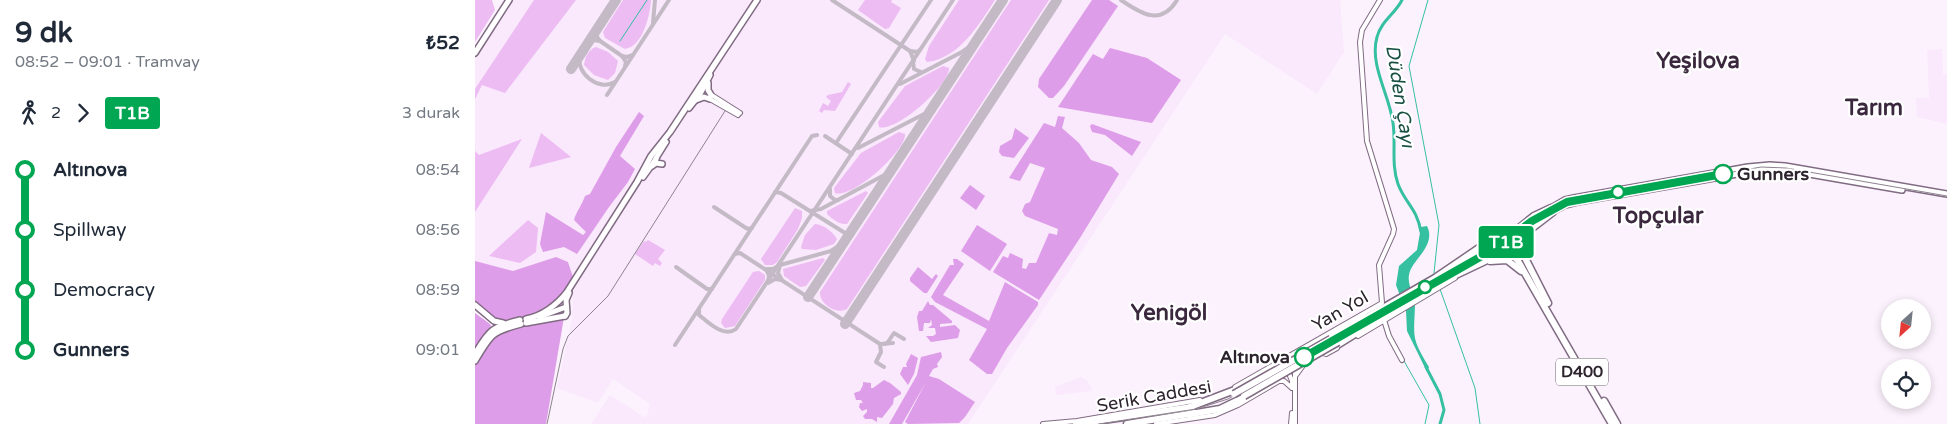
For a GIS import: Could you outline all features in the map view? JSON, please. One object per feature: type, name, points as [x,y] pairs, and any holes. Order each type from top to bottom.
[{"type":"highway","points":[[1513,239],[1513,233],[1534,216],[1552,210]]},
{"type":"highway","points":[[1501,250],[1552,210]]},
{"type":"highway","points":[[1513,239],[1503,234],[1497,238],[1497,246],[1514,256],[1518,261],[1553,320]]},
{"type":"highway","name":"D400","points":[[1440,282],[1482,243],[1497,238]]},
{"type":"highway","name":"D400","points":[[1513,239],[1613,424]]},
{"type":"highway","points":[[1440,282],[1482,246],[1494,241],[1506,241],[1523,254],[1559,325]]},
{"type":"highway","name":"D400","points":[[1486,262],[1501,250]]},
{"type":"highway","name":"D400","points":[[1440,282],[1486,262],[1501,259],[1514,264],[1523,273],[1553,320],[1613,424]]},
{"type":"highway","name":"Serik Caddesi","points":[[1131,424],[1190,410],[1234,394],[1365,318],[1372,312],[1412,291],[1440,282]]},
{"type":"highway","name":"Serik Caddesi","points":[[1076,424],[1137,413],[1215,408],[1244,396],[1329,339],[1387,317],[1417,300],[1440,282]]},
{"type":"highway","points":[[1190,410],[1210,412],[1230,406],[1292,376],[1296,369],[1304,364],[1387,317]]},
{"type":"highway","points":[[1190,410],[1239,389],[1287,360],[1329,339],[1336,331],[1365,318]]},
{"type":"main road","points":[[475,48],[505,0]]},
{"type":"main road","points":[[475,53],[509,0]]},
{"type":"main road","points":[[564,311],[572,286],[648,170],[667,136],[700,91],[758,0]]},
{"type":"main road","points":[[564,311],[560,302],[637,182],[694,101],[718,60],[758,0]]},
{"type":"main road","points":[[694,101],[711,97],[707,87],[710,75]]},
{"type":"main road","points":[[648,170],[655,164],[662,163],[659,156],[662,148]]},
{"type":"main road","points":[[1552,210],[1569,203],[1768,169],[1787,170],[1947,196]]},
{"type":"main road","points":[[1440,282],[1501,250]]},
{"type":"main road","points":[[475,307],[493,323],[525,321],[553,307],[565,295]]},
{"type":"main road","points":[[475,307],[493,323]]},
{"type":"main road","points":[[475,361],[492,335],[499,330],[564,311]]},
{"type":"main road","points":[[475,354],[493,323]]},
{"type":"main road","points":[[490,331],[505,323]]},
{"type":"street","name":"Yan Yol","points":[[1336,331],[1372,312],[1382,303],[1379,265],[1394,231],[1367,141],[1360,42],[1362,30],[1380,0]]},
{"type":"street","points":[[700,91],[739,114]]},
{"type":"street","points":[[1387,317],[1389,336],[1402,360]]},
{"type":"street","points":[[1287,360],[1296,369]]},
{"type":"street","points":[[1287,360],[1292,376],[1292,424]]},
{"type":"street","points":[[1043,424],[1137,413],[1198,401],[1220,394],[1287,360]]},
{"type":"street","points":[[1287,383],[1304,364]]},
{"type":"street","points":[[1292,376],[1292,424]]},
{"type":"street","points":[[1156,424],[1207,416],[1225,411],[1279,381],[1284,381],[1292,388]]},
{"type":"street","points":[[1210,412],[1225,411]]},
{"type":"shaded area","points":[[475,0],[492,0],[495,10],[475,42]]},
{"type":"shaded area","points":[[510,0],[1340,0],[1344,52],[1317,94],[1225,34],[968,424],[591,424],[610,395],[646,418],[650,404],[613,379],[598,403],[557,388],[572,318],[573,277],[569,262],[556,257],[515,272],[475,262],[475,54]]},
{"type":"shaded area","points":[[534,0],[576,0],[505,93],[482,85],[475,99],[475,89]]},
{"type":"shaded area","points":[[623,0],[651,0],[649,14],[641,36],[631,47],[625,49],[605,38],[603,32]]},
{"type":"shaded area","points":[[865,0],[892,0],[891,2],[901,8],[889,28],[885,29],[858,10]]},
{"type":"shaded area","points":[[959,0],[995,0],[975,29],[959,47],[939,59],[927,62],[925,59],[929,46]]},
{"type":"shaded area","points":[[1011,0],[1049,0],[847,309],[838,311],[829,307],[822,301],[820,292]]},
{"type":"shaded area","points":[[1092,0],[1109,0],[1118,6],[1064,86],[1053,98],[1049,98],[1038,87],[1039,79]]},
{"type":"shaded area","points":[[596,47],[608,52],[618,61],[615,73],[608,80],[594,75],[584,65],[587,54]]},
{"type":"shaded area","points":[[1110,48],[1147,58],[1181,80],[1152,123],[1058,107],[1093,54],[1103,59]]},
{"type":"shaded area","points":[[1942,49],[1943,74],[1947,74],[1947,124],[1917,117],[1916,98],[1929,98],[1927,50]]},
{"type":"shaded area","points":[[943,66],[949,68],[947,76],[932,96],[897,123],[887,127],[879,127],[878,122],[905,86]]},
{"type":"shaded area","points":[[848,82],[851,84],[835,111],[824,110],[822,113],[819,111],[823,103],[828,106],[831,101],[826,97],[828,95],[842,92]]},
{"type":"shaded area","points":[[639,112],[644,116],[620,156],[635,169],[628,182],[577,254],[564,247],[543,252],[540,244],[546,212],[583,235],[586,232],[574,220],[576,214],[585,196],[590,194],[616,147]]},
{"type":"shaded area","points":[[1058,116],[1065,117],[1062,128],[1079,143],[1091,160],[1112,167],[1119,174],[1039,300],[993,272],[1003,256],[1008,258],[1010,253],[1023,259],[1022,268],[1026,269],[1029,263],[1036,263],[1049,233],[1057,235],[1058,229],[1025,216],[1022,211],[1025,204],[1030,202],[1045,168],[1030,163],[1020,181],[1009,178],[1044,123],[1055,127]]},
{"type":"shaded area","points":[[1092,124],[1141,142],[1132,156],[1105,135],[1092,132],[1090,126]]},
{"type":"shaded area","points":[[1015,128],[1029,138],[1014,158],[1002,156],[999,152],[1000,146],[1012,139]]},
{"type":"shaded area","points":[[899,132],[905,134],[903,142],[888,162],[853,189],[843,193],[835,193],[834,188],[861,153]]},
{"type":"shaded area","points":[[541,133],[571,157],[529,168]]},
{"type":"shaded area","points":[[522,139],[475,212],[475,151],[479,155]]},
{"type":"shaded area","points":[[970,185],[985,196],[976,210],[960,198]]},
{"type":"shaded area","points":[[866,191],[868,193],[847,224],[839,223],[827,214],[827,211]]},
{"type":"shaded area","points":[[795,208],[802,211],[802,218],[798,229],[777,262],[773,265],[765,265],[761,259]]},
{"type":"shaded area","points":[[528,220],[538,228],[536,252],[520,263],[489,256]]},
{"type":"shaded area","points":[[815,224],[833,233],[837,239],[834,244],[816,250],[802,249],[805,235]]},
{"type":"shaded area","points":[[977,225],[1007,244],[990,271],[961,251]]},
{"type":"shaded area","points":[[1427,226],[1429,240],[1411,269],[1409,279],[1415,301],[1414,331],[1416,343],[1429,367],[1427,372],[1407,331],[1406,311],[1396,285],[1399,266],[1417,250],[1421,227]]},
{"type":"shaded area","points":[[648,240],[665,250],[658,259],[662,263],[660,266],[655,263],[653,266],[635,254],[644,241]]},
{"type":"shaded area","points":[[556,257],[568,262],[573,277],[559,297],[542,310],[522,318],[498,322],[475,304],[475,261],[513,271]]},
{"type":"shaded area","points":[[823,258],[825,260],[806,286],[800,287],[784,276],[783,269]]},
{"type":"shaded area","points":[[953,259],[957,259],[964,264],[943,295],[989,321],[1005,282],[1038,302],[1038,305],[1007,348],[992,374],[987,374],[969,360],[987,329],[935,302],[931,297],[950,265],[954,265]]},
{"type":"shaded area","points":[[918,267],[932,279],[936,274],[938,276],[927,293],[924,293],[910,281]]},
{"type":"shaded area","points":[[759,271],[765,275],[765,280],[735,326],[725,328],[721,323],[722,319],[753,272]]},
{"type":"shaded area","points":[[928,301],[930,305],[933,305],[952,321],[952,323],[940,324],[940,327],[955,325],[960,330],[958,338],[931,342],[926,336],[936,334],[935,328],[928,328],[932,325],[931,319],[930,323],[924,323],[923,331],[919,331],[917,317],[919,311],[922,311]]},
{"type":"shaded area","points":[[475,313],[491,326],[475,348]]},
{"type":"shaded area","points":[[564,317],[546,424],[475,424],[475,366],[489,340],[501,332]]},
{"type":"shaded area","points":[[941,352],[942,357],[937,364],[938,367],[933,369],[929,376],[939,379],[975,402],[965,417],[959,423],[908,424],[905,422],[926,382],[902,424],[889,424],[917,375],[921,357]]},
{"type":"shaded area","points":[[911,354],[918,358],[914,374],[908,385],[900,374],[903,367],[907,367],[906,364]]},
{"type":"shaded area","points":[[1081,377],[1086,380],[1092,391],[1056,395],[1055,387]]},
{"type":"shaded area","points":[[884,380],[901,392],[901,394],[894,398],[893,404],[882,418],[877,417],[877,422],[872,419],[865,419],[863,416],[867,409],[862,411],[859,407],[860,403],[863,403],[861,400],[856,400],[854,393],[860,391],[863,382],[871,383],[871,388],[873,388]]},
{"type":"waterway","points":[[620,41],[647,0]]},
{"type":"waterway","name":"Düden Çayı","points":[[1402,0],[1379,31],[1375,48],[1378,69],[1393,123],[1396,177],[1401,191],[1417,217],[1421,232]]},
{"type":"waterway","points":[[1428,0],[1409,66],[1439,225],[1434,273]]},
{"type":"waterway","points":[[1440,289],[1475,388],[1480,424]]},
{"type":"waterway","points":[[1383,295],[1384,303]]},
{"type":"waterway","points":[[1404,361],[1429,405],[1425,424]]},
{"type":"waterway","name":"Düden Çayı","points":[[1426,367],[1440,394],[1444,410],[1440,424]]},
{"type":"taxiway","points":[[653,23],[655,0]]},
{"type":"taxiway","points":[[607,95],[669,0]]},
{"type":"taxiway","points":[[832,0],[910,51]]},
{"type":"taxiway","points":[[836,143],[931,0]]},
{"type":"taxiway","points":[[699,309],[699,315],[722,331],[727,332],[736,329],[953,0]]},
{"type":"taxiway","points":[[1121,0],[1150,15],[1164,13],[1177,0]]},
{"type":"taxiway","points":[[587,44],[593,40],[600,41],[597,37],[597,29]]},
{"type":"taxiway","points":[[600,41],[622,56]]},
{"type":"taxiway","points":[[900,84],[962,52],[975,43]]},
{"type":"taxiway","points":[[914,61],[910,51],[917,52],[920,50]]},
{"type":"taxiway","points":[[580,55],[579,62],[581,68],[590,79],[602,85],[615,82]]},
{"type":"taxiway","points":[[625,66],[626,62],[622,56],[633,55]]},
{"type":"taxiway","points":[[913,62],[914,69],[921,72]]},
{"type":"taxiway","points":[[858,148],[930,111]]},
{"type":"taxiway","points":[[675,345],[812,136],[817,135]]},
{"type":"taxiway","points":[[825,136],[852,154]]},
{"type":"taxiway","points":[[810,211],[821,209],[890,172]]},
{"type":"taxiway","points":[[830,189],[830,196],[838,200]]},
{"type":"taxiway","points":[[775,192],[781,193],[845,233],[851,232]]},
{"type":"taxiway","points":[[714,207],[746,228],[752,228]]},
{"type":"taxiway","points":[[780,265],[831,251],[843,243]]},
{"type":"taxiway","points":[[735,254],[740,253],[880,344],[893,343]]},
{"type":"taxiway","points":[[780,265],[778,273],[782,280],[775,279],[768,283],[769,276],[766,269],[773,269],[780,265]]},
{"type":"taxiway","points":[[676,267],[707,289],[712,289]]},
{"type":"taxiway","points":[[885,344],[894,333],[904,339]]},
{"type":"taxiway","points":[[880,344],[881,352],[876,362],[884,367]]},
{"type":"runway","points":[[571,69],[616,0]]},
{"type":"runway","points":[[808,297],[1003,0]]},
{"type":"runway","points":[[845,324],[1057,0]]},
{"type":"tram line","points":[[547,424],[563,349],[568,336],[608,296],[725,111]]},
{"type":"tram line","points":[[1514,236],[1532,221],[1569,201],[1761,167],[1786,168],[1947,196]]},
{"type":"tram line","name":"T1B","points":[[1304,357],[1496,248],[1532,221],[1567,202],[1723,174]]},
{"type":"tram line","points":[[1099,424],[1196,409],[1228,399],[1496,248]]},
{"type":"place","name":"Gunners","points":[[1723,174]]},
{"type":"place","name":"Altınova","points":[[1304,357]]},
{"type":"district","name":"Yeşilova","points":[[1698,61]]},
{"type":"district","name":"Tarım","points":[[1874,108]]},
{"type":"district","name":"Topçular","points":[[1658,216]]},
{"type":"district","name":"Yenigöl","points":[[1169,313]]}]
